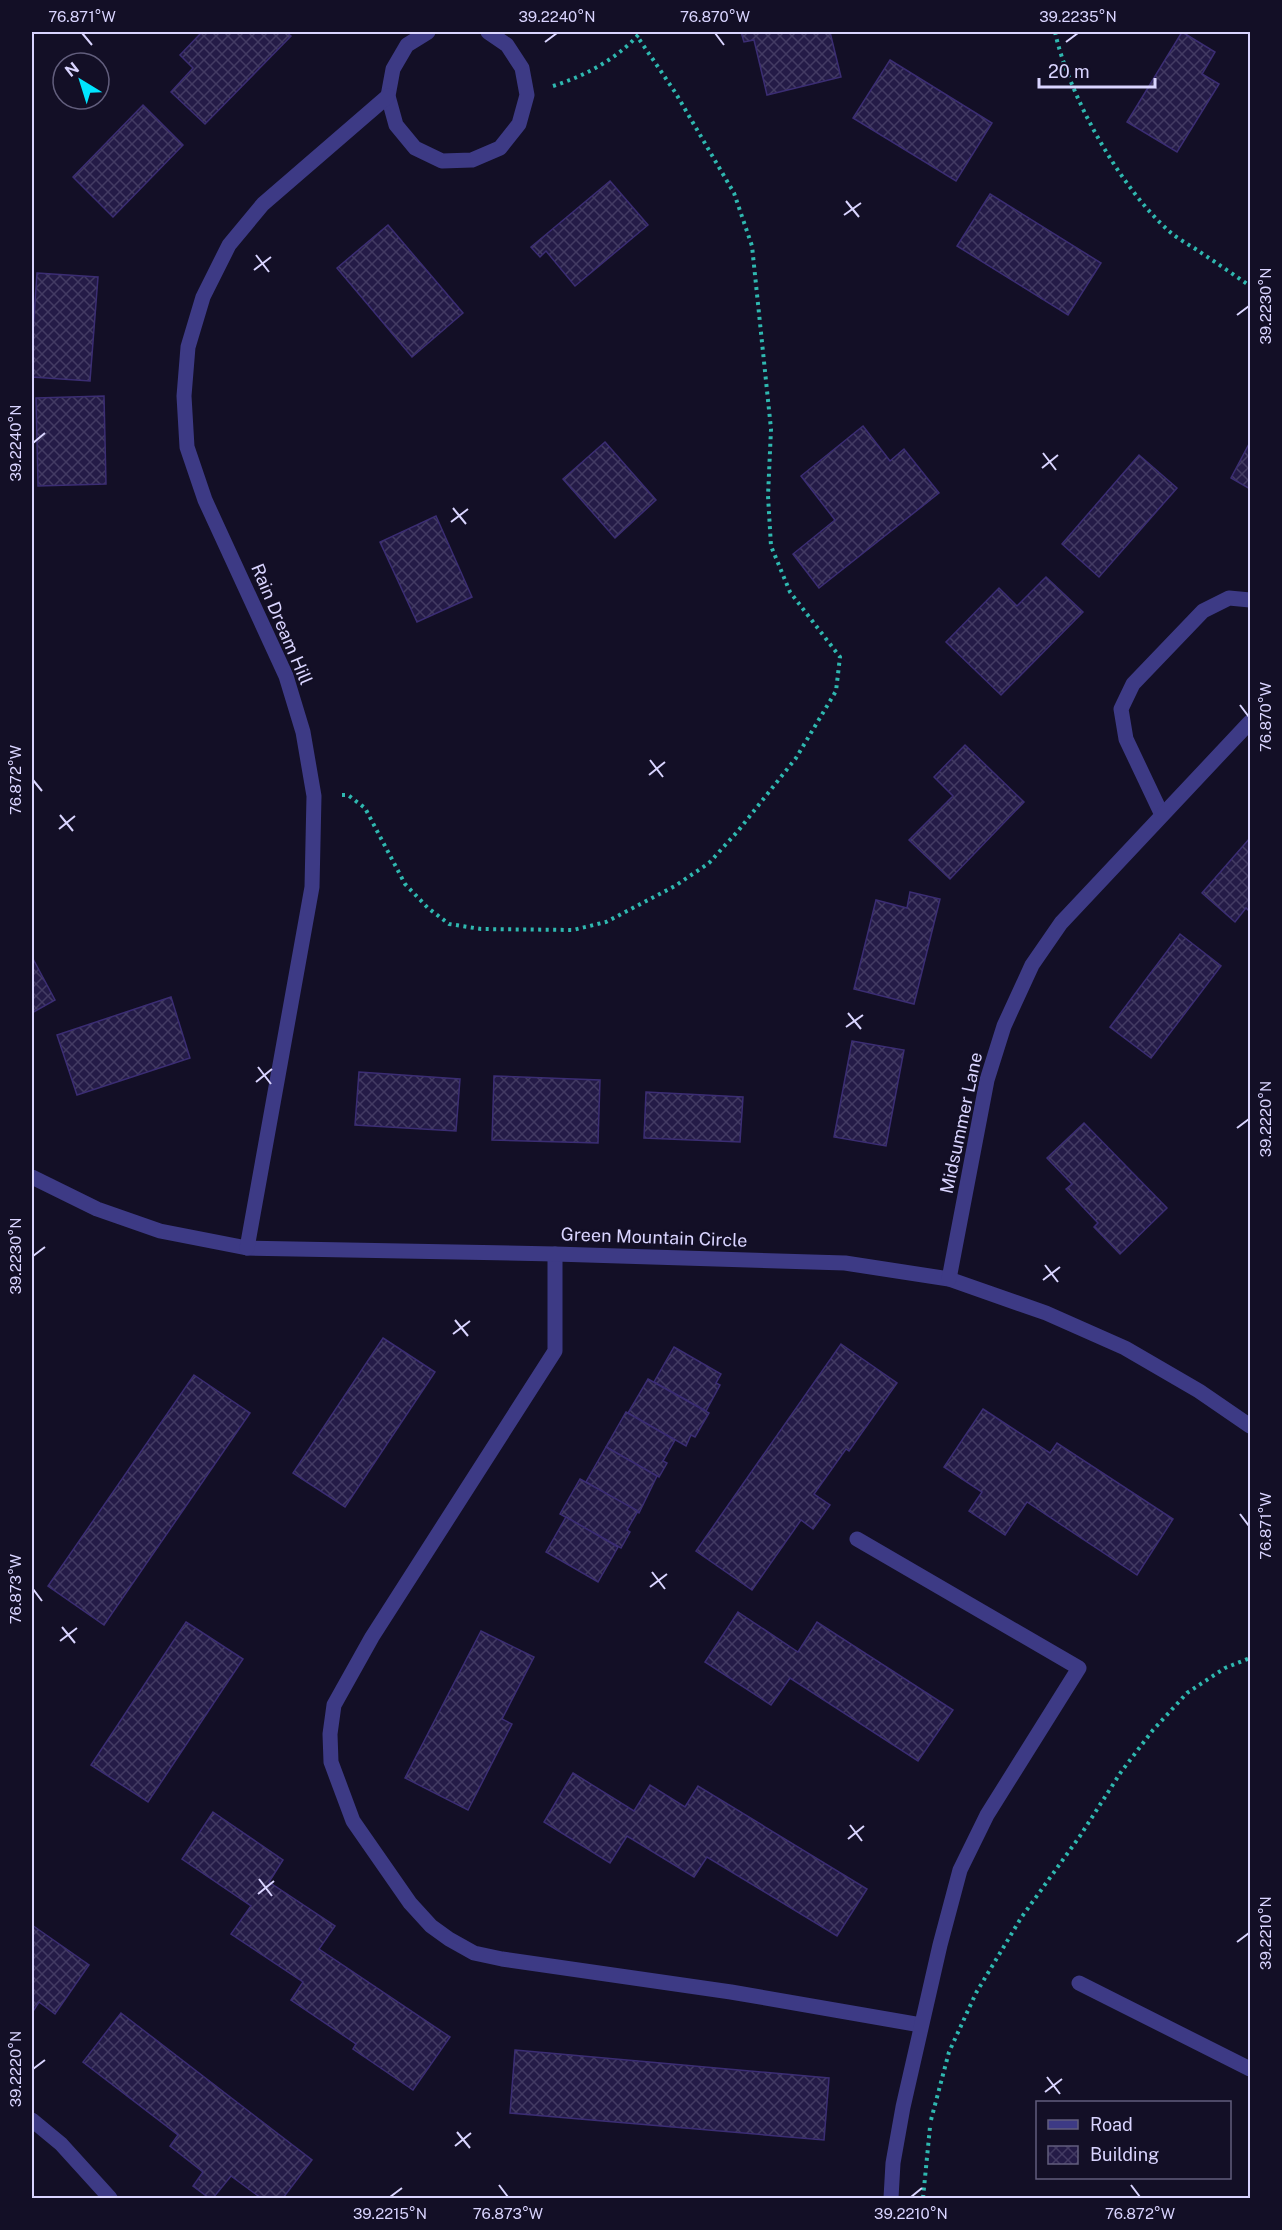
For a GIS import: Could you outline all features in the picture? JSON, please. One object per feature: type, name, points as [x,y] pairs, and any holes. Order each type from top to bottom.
[{"type":"street","points":[[428,32],[408,45],[393,69],[388,96],[396,125],[415,148],[442,161],[472,160],[500,148],[519,124],[527,95],[522,68],[507,45],[488,32]]},
{"type":"street","name":"Rain Dream Hill","points":[[247,1248],[312,887],[314,796],[303,732],[286,676],[205,500],[187,447],[184,396],[188,347],[203,297],[229,245],[263,204],[388,96]]},
{"type":"street","points":[[1161,815],[1126,739],[1121,709],[1132,684],[1203,611],[1229,598],[1251,600]]},
{"type":"street","name":"Midsummer Lane","points":[[949,1279],[987,1080],[1004,1026],[1032,964],[1061,922],[1251,722]]},
{"type":"street","name":"Green Mountain Circle","points":[[32,1177],[97,1209],[160,1231],[247,1248],[844,1263],[949,1279],[1046,1313],[1125,1348],[1199,1391],[1251,1426]]},
{"type":"street","points":[[555,1254],[555,1351],[372,1637],[334,1705],[330,1734],[331,1762],[353,1821],[410,1903],[431,1926],[474,1953],[731,1992],[921,2025]]},
{"type":"street","points":[[857,1539],[1079,1668],[987,1815],[960,1870],[903,2107],[893,2163],[891,2199]]},
{"type":"street","points":[[1079,1983],[1251,2069]]},
{"type":"street","points":[[32,2120],[61,2144],[111,2199]]},
{"type":"path","points":[[527,95],[572,80],[612,59],[640,32]]},
{"type":"path","points":[[1055,32],[1059,52],[1077,99],[1110,158],[1138,196],[1170,232],[1251,286]]},
{"type":"path","points":[[314,796],[348,795],[365,808],[405,884],[428,908],[449,924],[481,929],[573,930],[606,922],[675,886],[709,863],[738,831],[796,758],[836,691],[840,657],[790,592],[771,546],[768,496],[771,429],[752,246],[734,193],[675,92],[637,36]]},
{"type":"path","points":[[923,2199],[931,2122],[949,2052],[976,1993],[1021,1918],[1080,1836],[1121,1772],[1153,1730],[1187,1693],[1225,1668],[1251,1658]]},
{"type":"building","points":[[202,32],[286,32],[291,36],[205,124],[171,92],[193,68],[180,55]]},
{"type":"building","points":[[741,32],[830,32],[841,77],[767,95],[754,40],[744,42]]},
{"type":"building","points":[[1182,32],[1215,52],[1202,74],[1219,84],[1177,152],[1127,122]]},
{"type":"building","points":[[890,60],[992,123],[956,181],[853,118]]},
{"type":"building","points":[[143,105],[183,145],[113,217],[73,177]]},
{"type":"building","points":[[610,181],[648,225],[575,286],[546,251],[540,257],[531,247]]},
{"type":"building","points":[[990,194],[1101,263],[1068,315],[957,246]]},
{"type":"building","points":[[388,225],[463,313],[412,357],[337,268]]},
{"type":"building","points":[[37,273],[98,277],[90,381],[32,377]]},
{"type":"building","points":[[104,396],[106,484],[38,486],[36,398]]},
{"type":"building","points":[[863,426],[890,461],[904,449],[939,493],[819,588],[793,554],[835,520],[801,476]]},
{"type":"building","points":[[605,442],[656,500],[615,538],[563,479]]},
{"type":"building","points":[[1250,442],[1250,489],[1231,478]]},
{"type":"building","points":[[1139,455],[1177,488],[1099,577],[1062,544]]},
{"type":"building","points":[[436,516],[472,597],[417,622],[380,542]]},
{"type":"building","points":[[1046,577],[1083,612],[1001,695],[946,642],[999,588],[1017,606]]},
{"type":"building","points":[[965,745],[1024,802],[950,879],[909,840],[953,796],[934,777]]},
{"type":"building","points":[[1250,838],[1250,912],[1246,908],[1235,922],[1202,893]]},
{"type":"building","points":[[910,892],[940,899],[914,1004],[854,989],[876,900],[907,908]]},
{"type":"building","points":[[1180,934],[1221,966],[1151,1058],[1110,1027]]},
{"type":"building","points":[[32,957],[55,1000],[32,1013]]},
{"type":"building","points":[[171,997],[190,1058],[77,1095],[57,1035]]},
{"type":"building","points":[[852,1041],[904,1050],[886,1146],[834,1137]]},
{"type":"building","points":[[359,1072],[460,1079],[456,1131],[355,1125]]},
{"type":"building","points":[[494,1076],[600,1080],[598,1143],[492,1140]]},
{"type":"building","points":[[646,1092],[743,1097],[740,1142],[644,1138]]},
{"type":"building","points":[[1084,1123],[1167,1208],[1120,1254],[1094,1227],[1098,1223],[1066,1189],[1072,1184],[1047,1158]]},
{"type":"building","points":[[383,1338],[435,1372],[345,1507],[293,1473]]},
{"type":"building","points":[[841,1344],[897,1383],[849,1451],[846,1449],[814,1494],[830,1505],[813,1529],[801,1520],[752,1590],[696,1551]]},
{"type":"building","points":[[674,1347],[721,1374],[716,1383],[720,1385],[706,1411],[654,1382]]},
{"type":"building","points":[[194,1375],[250,1413],[104,1625],[48,1586]]},
{"type":"building","points":[[648,1379],[709,1413],[695,1437],[691,1435],[686,1446],[628,1413]]},
{"type":"building","points":[[983,1409],[1050,1453],[1057,1443],[1173,1519],[1137,1575],[1027,1502],[1005,1535],[969,1511],[982,1492],[944,1467]]},
{"type":"building","points":[[626,1412],[675,1440],[663,1461],[667,1463],[659,1477],[606,1447]]},
{"type":"building","points":[[606,1447],[657,1476],[639,1513],[586,1482]]},
{"type":"building","points":[[580,1479],[638,1511],[627,1530],[630,1532],[621,1548],[560,1514]]},
{"type":"building","points":[[566,1517],[618,1547],[598,1582],[546,1552]]},
{"type":"building","points":[[738,1612],[798,1652],[817,1622],[953,1710],[918,1761],[790,1678],[771,1705],[705,1662]]},
{"type":"building","points":[[186,1622],[243,1659],[148,1802],[91,1765]]},
{"type":"building","points":[[481,1631],[534,1657],[502,1719],[512,1724],[468,1810],[405,1778]]},
{"type":"building","points":[[573,1773],[634,1811],[650,1785],[685,1807],[698,1786],[867,1889],[837,1936],[707,1857],[694,1877],[627,1836],[610,1863],[544,1822]]},
{"type":"building","points":[[213,1812],[283,1860],[269,1882],[335,1926],[319,1949],[450,2037],[413,2090],[353,2049],[356,2044],[291,2000],[303,1982],[231,1934],[251,1906],[182,1859]]},
{"type":"building","points":[[32,1925],[89,1965],[55,2014],[39,2002],[32,2013]]},
{"type":"building","points":[[121,2013],[312,2160],[283,2198],[261,2198],[231,2176],[213,2198],[209,2198],[193,2186],[203,2172],[170,2146],[178,2135],[83,2062]]},
{"type":"building","points":[[515,2050],[829,2078],[824,2140],[510,2113]]}]
